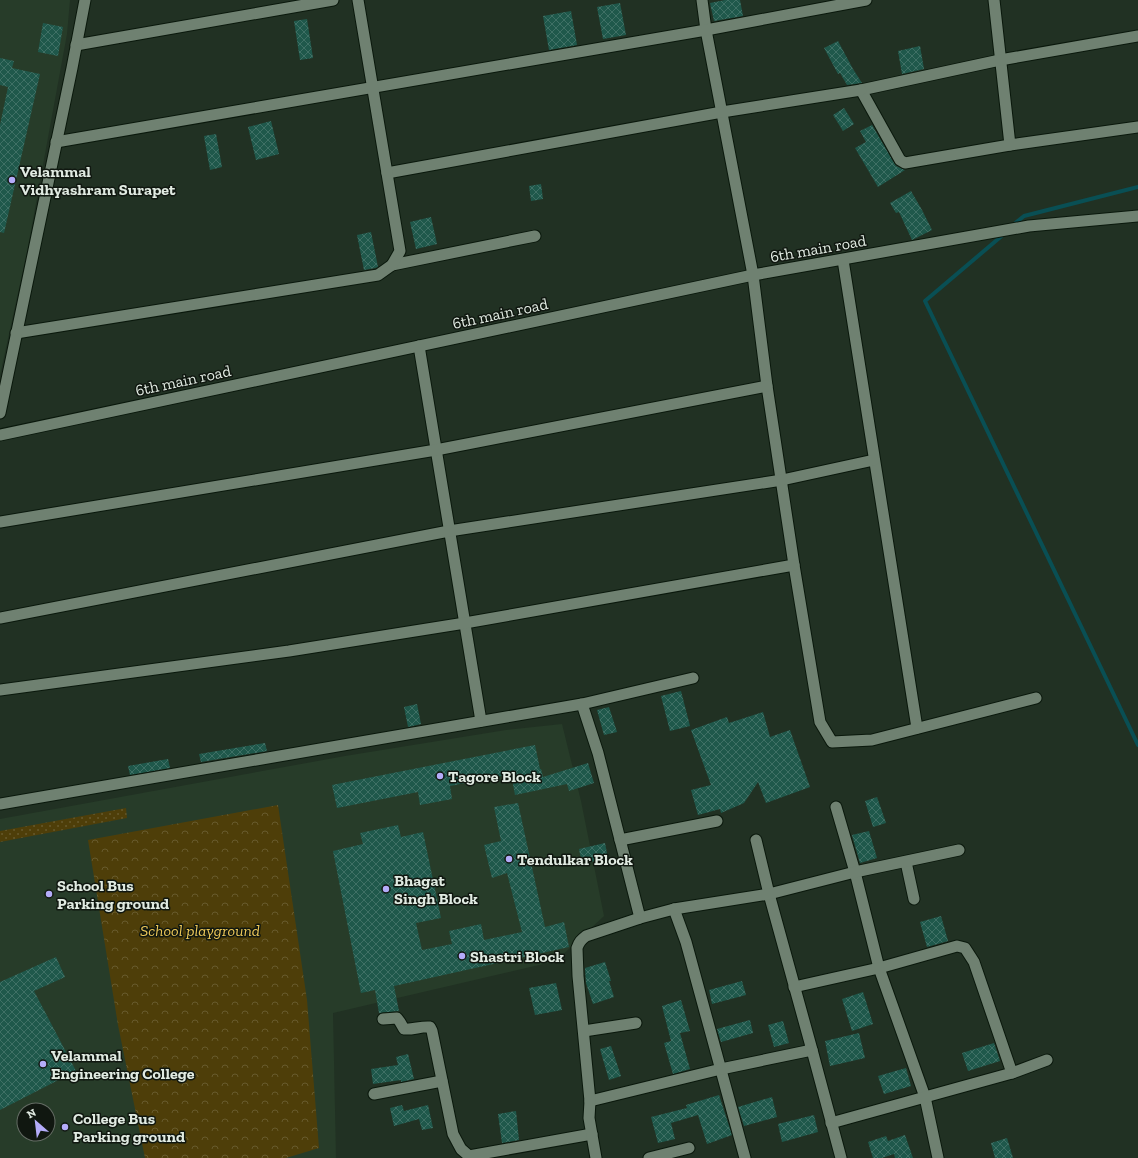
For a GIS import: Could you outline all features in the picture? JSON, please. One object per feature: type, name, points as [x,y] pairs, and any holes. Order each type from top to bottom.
[{"type":"street","points":[[0,413],[84,0]]},
{"type":"street","points":[[76,45],[333,0]]},
{"type":"street","points":[[358,0],[400,251],[392,265]]},
{"type":"street","points":[[702,0],[706,30],[753,275],[767,386],[794,565],[820,722],[832,742],[872,740],[1036,698]]},
{"type":"street","points":[[56,142],[706,30],[866,0]]},
{"type":"street","points":[[994,0],[1010,145]]},
{"type":"street","points":[[387,172],[722,112],[861,90],[1000,60],[1138,36]]},
{"type":"street","points":[[861,90],[900,160],[905,163],[1010,145],[1138,127]]},
{"type":"street","name":"6th main road","points":[[0,435],[753,275],[1029,226],[1138,216]]},
{"type":"street","points":[[16,334],[378,275],[392,265],[535,236]]},
{"type":"street","points":[[843,260],[917,728]]},
{"type":"street","points":[[419,346],[481,722]]},
{"type":"street","points":[[0,522],[436,450],[767,386]]},
{"type":"street","points":[[0,618],[449,531],[782,480],[874,460]]},
{"type":"street","points":[[0,690],[289,651],[464,624],[794,565]]},
{"type":"street","points":[[0,804],[582,704],[693,678]]},
{"type":"street","points":[[582,704],[598,753],[640,918]]},
{"type":"street","points":[[836,807],[879,968],[925,1097],[938,1158]]},
{"type":"street","points":[[620,840],[717,822]]},
{"type":"street","points":[[756,840],[769,894],[841,1158]]},
{"type":"street","points":[[596,1158],[589,1118],[590,1101],[578,976],[578,943],[586,936],[640,918],[674,909],[769,894],[854,872],[959,850]]},
{"type":"street","points":[[906,862],[914,899]]},
{"type":"street","points":[[674,909],[686,942],[745,1158]]},
{"type":"street","points":[[794,987],[879,968],[957,946],[965,948],[974,962],[1012,1072]]},
{"type":"street","points":[[383,1019],[396,1018],[404,1029],[410,1030],[430,1027],[453,1134],[461,1149],[469,1156],[592,1134]]},
{"type":"street","points":[[584,1031],[636,1023]]},
{"type":"street","points":[[590,1101],[721,1068],[812,1050]]},
{"type":"street","points":[[831,1123],[1012,1072],[1047,1060]]},
{"type":"street","points":[[374,1094],[442,1081]]},
{"type":"street","points":[[649,1158],[689,1148]]},
{"type":"shaded area","points":[[0,0],[70,0],[67,34],[27,252],[0,375]]},
{"type":"shaded area","points":[[562,724],[581,801],[604,916],[556,961],[333,1013],[336,1158],[0,1158],[0,819],[345,756],[506,730]]},
{"type":"green space","name":"School playground","points":[[278,805],[307,1000],[319,1148],[286,1158],[145,1158],[118,1025],[88,840]]},
{"type":"green space","points":[[126,808],[127,818],[0,842],[0,831]]},
{"type":"building","points":[[725,0],[740,0],[743,16],[714,21],[710,3]]},
{"type":"building","points":[[620,3],[626,35],[603,39],[597,7]]},
{"type":"building","points":[[571,11],[577,45],[549,50],[543,16]]},
{"type":"building","points":[[307,19],[313,58],[300,60],[294,21]]},
{"type":"building","points":[[43,23],[63,27],[58,56],[38,52]]},
{"type":"building","points":[[838,41],[862,83],[847,85],[840,73],[838,74],[824,48]]},
{"type":"building","points":[[920,46],[924,69],[902,74],[898,51]]},
{"type":"building","points":[[0,58],[14,61],[12,68],[40,74],[4,233],[0,232],[0,125],[8,87],[0,85]]},
{"type":"building","points":[[844,108],[854,124],[843,131],[833,115]]},
{"type":"building","points":[[271,121],[279,154],[256,160],[248,127]]},
{"type":"building","points":[[872,125],[896,166],[905,170],[878,187],[855,148],[866,142],[860,131]]},
{"type":"building","points":[[216,134],[222,167],[210,170],[204,136]]},
{"type":"building","points":[[541,184],[543,199],[531,201],[529,186]]},
{"type":"building","points":[[911,191],[932,230],[912,240],[899,212],[896,213],[890,203]]},
{"type":"building","points":[[431,217],[437,244],[416,249],[410,222]]},
{"type":"building","points":[[371,232],[378,267],[364,270],[357,235]]},
{"type":"building","points":[[681,691],[690,726],[670,731],[661,696]]},
{"type":"building","points":[[417,704],[421,724],[408,727],[404,707]]},
{"type":"building","points":[[609,707],[617,732],[604,735],[597,710]]},
{"type":"building","points":[[763,712],[770,737],[790,730],[810,787],[766,803],[758,782],[744,803],[721,813],[720,809],[698,815],[691,790],[711,785],[691,730],[727,717],[729,723]]},
{"type":"building","points":[[265,743],[267,751],[201,762],[199,754]]},
{"type":"building","name":"Tagore Block","points":[[535,745],[543,777],[588,763],[594,783],[569,791],[567,784],[515,795],[511,774],[450,786],[452,799],[420,805],[418,792],[337,808],[332,785]]},
{"type":"building","points":[[168,759],[170,768],[130,775],[128,766]]},
{"type":"building","points":[[877,797],[886,823],[873,827],[865,801]]},
{"type":"building","points":[[518,803],[545,927],[564,922],[569,947],[394,986],[399,1011],[379,1013],[375,990],[361,993],[333,851],[363,844],[360,833],[398,825],[401,837],[423,832],[441,918],[416,923],[422,950],[452,944],[449,931],[481,924],[484,940],[522,932],[507,873],[492,878],[484,845],[501,841],[494,807]]},
{"type":"building","points":[[869,831],[877,858],[860,863],[852,835]]},
{"type":"building","points":[[605,843],[608,858],[582,864],[579,849]]},
{"type":"building","points":[[941,916],[948,941],[927,947],[920,922]]},
{"type":"building","points":[[56,957],[65,977],[34,991],[76,1071],[0,1110],[0,982]]},
{"type":"building","points":[[605,962],[614,997],[593,1004],[586,983],[585,968]]},
{"type":"building","points":[[742,981],[746,995],[712,1004],[709,990]]},
{"type":"building","points":[[556,983],[562,1010],[535,1015],[529,988]]},
{"type":"building","points":[[863,992],[873,1024],[852,1031],[842,999]]},
{"type":"building","points":[[681,1000],[690,1031],[680,1033],[690,1069],[673,1074],[664,1043],[671,1041],[662,1006]]},
{"type":"building","points":[[750,1020],[753,1033],[721,1042],[717,1029]]},
{"type":"building","points":[[783,1021],[789,1043],[774,1047],[768,1025]]},
{"type":"building","points":[[859,1033],[865,1058],[830,1066],[825,1041]]},
{"type":"building","points":[[994,1043],[1000,1061],[968,1071],[962,1053]]},
{"type":"building","points":[[611,1046],[621,1076],[609,1080],[600,1049]]},
{"type":"building","points":[[408,1054],[414,1079],[401,1082],[401,1080],[373,1084],[371,1069],[398,1065],[396,1057]]},
{"type":"building","points":[[906,1068],[911,1086],[884,1094],[878,1076]]},
{"type":"building","points":[[719,1095],[732,1135],[707,1144],[698,1115],[671,1123],[675,1139],[658,1143],[651,1117],[687,1108],[686,1105]]},
{"type":"building","points":[[772,1097],[777,1117],[744,1126],[738,1107]]},
{"type":"building","points":[[402,1105],[404,1111],[428,1105],[433,1128],[422,1130],[419,1119],[394,1126],[390,1108]]},
{"type":"building","points":[[516,1111],[519,1140],[502,1143],[498,1114]]},
{"type":"building","points":[[814,1115],[818,1132],[782,1142],[778,1124]]},
{"type":"building","points":[[905,1135],[913,1158],[895,1158],[894,1154],[882,1158],[873,1158],[868,1142],[886,1136],[888,1141]]},
{"type":"building","points":[[1007,1138],[1013,1158],[995,1158],[991,1143]]},
{"type":"waterway","points":[[1013,225],[1024,216],[1138,187]]},
{"type":"waterway","points":[[1004,234],[925,301],[1138,745]]},
{"type":"place","name":"Velammal Vidhyashram Surapet","points":[[12,180]]},
{"type":"place","name":"Tagore Block","points":[[440,776]]},
{"type":"place","name":"Tendulkar Block","points":[[509,859]]},
{"type":"place","name":"Bhagat Singh Block","points":[[386,889]]},
{"type":"place","name":"School Bus Parking ground","points":[[49,894]]},
{"type":"place","name":"Shastri Block","points":[[462,956]]},
{"type":"place","name":"Velammal Engineering College","points":[[43,1064]]},
{"type":"place","name":"College Bus Parking ground","points":[[65,1127]]}]
